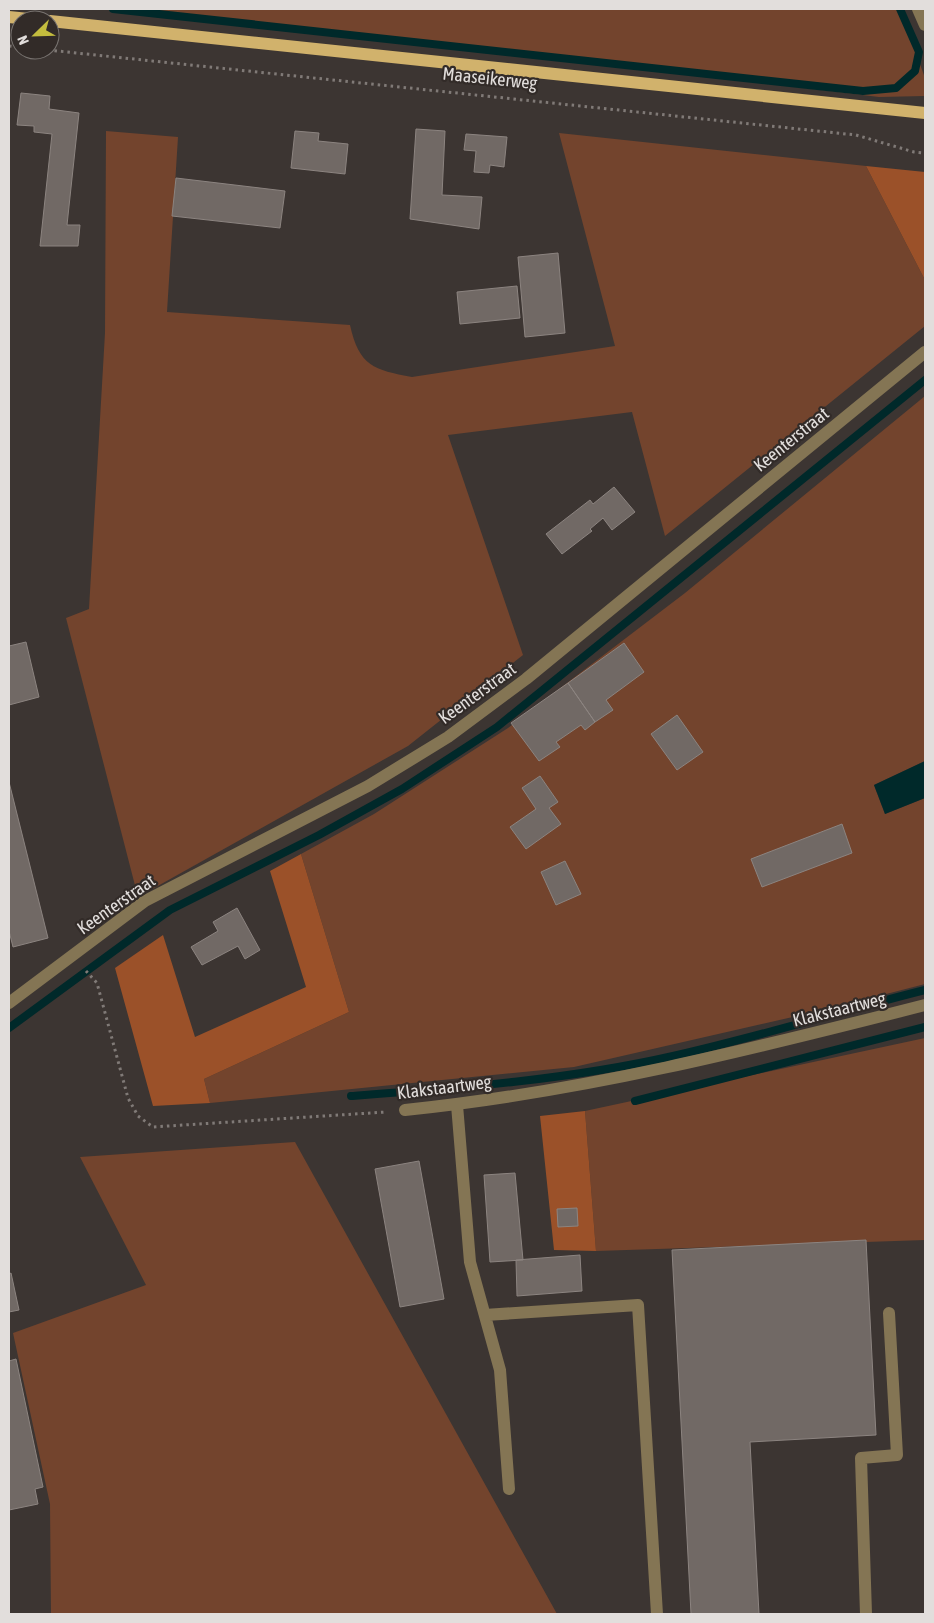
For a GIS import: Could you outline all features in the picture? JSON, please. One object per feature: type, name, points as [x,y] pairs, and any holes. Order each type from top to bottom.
[{"type":"main road","name":"Maaseikerweg","points":[[60,22],[925,113]]},
{"type":"street","points":[[918,9],[925,25]]},
{"type":"street","name":"Keenterstraat","points":[[9,1003],[145,901],[368,786],[448,737],[534,673],[925,352]]},
{"type":"street","name":"Klakstaartweg","points":[[406,1110],[457,1105],[570,1087],[705,1061],[925,1005]]},
{"type":"street","points":[[457,1105],[470,1262],[500,1370],[509,1489]]},
{"type":"street","points":[[485,1315],[638,1305],[657,1614]]},
{"type":"street","points":[[866,1614],[861,1458],[897,1455],[888,1314]]},
{"type":"path","name":"Maaseikerweg","points":[[60,51],[856,135],[914,152],[925,153]]},
{"type":"path","name":"Klakstaartweg","points":[[69,959],[88,972],[97,983],[128,1098],[138,1116],[153,1127],[406,1110]]},
{"type":"shaded area","points":[[143,9],[900,9],[925,78],[925,96],[879,97]]},
{"type":"shaded area","points":[[106,131],[178,137],[167,312],[350,325],[358,349],[364,358],[370,364],[388,372],[412,377],[615,346],[559,133],[866,166],[925,280],[925,326],[665,536],[632,412],[448,435],[523,655],[408,746],[138,897],[66,618],[89,609],[105,333]]},
{"type":"shaded area","points":[[866,166],[925,172],[925,280]]},
{"type":"shaded area","points":[[925,396],[925,761],[874,785],[885,814],[925,798],[925,984],[832,1008],[574,1067],[210,1103],[204,1079],[349,1012],[301,854],[374,814],[508,728],[685,593]]},
{"type":"shaded area","points":[[301,854],[349,1012],[204,1079],[210,1103],[153,1106],[115,968],[163,935],[195,1037],[306,987],[270,871]]},
{"type":"shaded area","points":[[925,1038],[925,1240],[596,1251],[585,1111]]},
{"type":"shaded area","points":[[585,1111],[596,1251],[554,1250],[540,1116]]},
{"type":"shaded area","points":[[295,1142],[557,1614],[51,1614],[50,1504],[13,1333],[146,1285],[80,1157]]},
{"type":"water","points":[[925,761],[925,798],[885,814],[874,785]]},
{"type":"building","points":[[21,93],[50,96],[49,109],[79,113],[67,225],[80,225],[78,246],[40,246],[52,134],[34,132],[34,126],[17,125]]},
{"type":"building","points":[[416,129],[445,131],[442,195],[482,197],[479,229],[410,219]]},
{"type":"building","points":[[295,131],[319,133],[318,141],[348,144],[345,174],[291,168]]},
{"type":"building","points":[[466,134],[507,137],[504,167],[490,165],[489,173],[474,172],[476,151],[464,150]]},
{"type":"building","points":[[176,178],[285,191],[280,228],[172,216]]},
{"type":"building","points":[[558,253],[565,333],[525,337],[518,257]]},
{"type":"building","points":[[517,286],[520,318],[460,324],[457,292]]},
{"type":"building","points":[[614,487],[635,512],[612,530],[603,518],[590,529],[592,531],[562,554],[546,534],[590,500],[593,504]]},
{"type":"building","points":[[26,642],[39,697],[9,705],[9,646]]},
{"type":"building","points":[[624,643],[644,672],[606,700],[613,710],[595,722],[568,683]]},
{"type":"building","points":[[568,683],[595,722],[585,730],[581,725],[556,742],[560,747],[539,761],[511,723]]},
{"type":"building","points":[[677,715],[703,752],[677,770],[651,734]]},
{"type":"building","points":[[540,776],[558,802],[549,808],[561,824],[526,849],[510,827],[536,809],[522,788]]},
{"type":"building","points":[[9,782],[48,938],[13,947],[9,931]]},
{"type":"building","points":[[842,824],[852,853],[762,887],[751,859]]},
{"type":"building","points":[[565,861],[581,894],[556,905],[541,872]]},
{"type":"building","points":[[237,908],[260,950],[245,959],[238,946],[202,965],[191,947],[218,931],[213,922]]},
{"type":"building","points":[[419,1161],[444,1299],[400,1307],[375,1169]]},
{"type":"building","points":[[515,1173],[523,1260],[490,1262],[484,1175]]},
{"type":"building","points":[[577,1208],[578,1226],[558,1227],[557,1209]]},
{"type":"building","points":[[866,1240],[876,1435],[750,1442],[759,1614],[691,1614],[672,1250]]},
{"type":"building","points":[[580,1255],[582,1291],[517,1296],[516,1260]]},
{"type":"building","points":[[11,1273],[19,1310],[9,1312],[9,1274]]},
{"type":"building","points":[[16,1359],[43,1487],[35,1489],[38,1504],[9,1510],[9,1361]]},
{"type":"waterway","points":[[113,9],[863,91],[896,88],[915,71],[919,52],[900,9]]},
{"type":"waterway","points":[[9,1028],[170,910],[319,835],[402,789],[497,727],[925,380]]},
{"type":"waterway","points":[[351,1096],[513,1082],[633,1064],[736,1041],[925,990]]},
{"type":"waterway","points":[[635,1101],[925,1027]]}]
